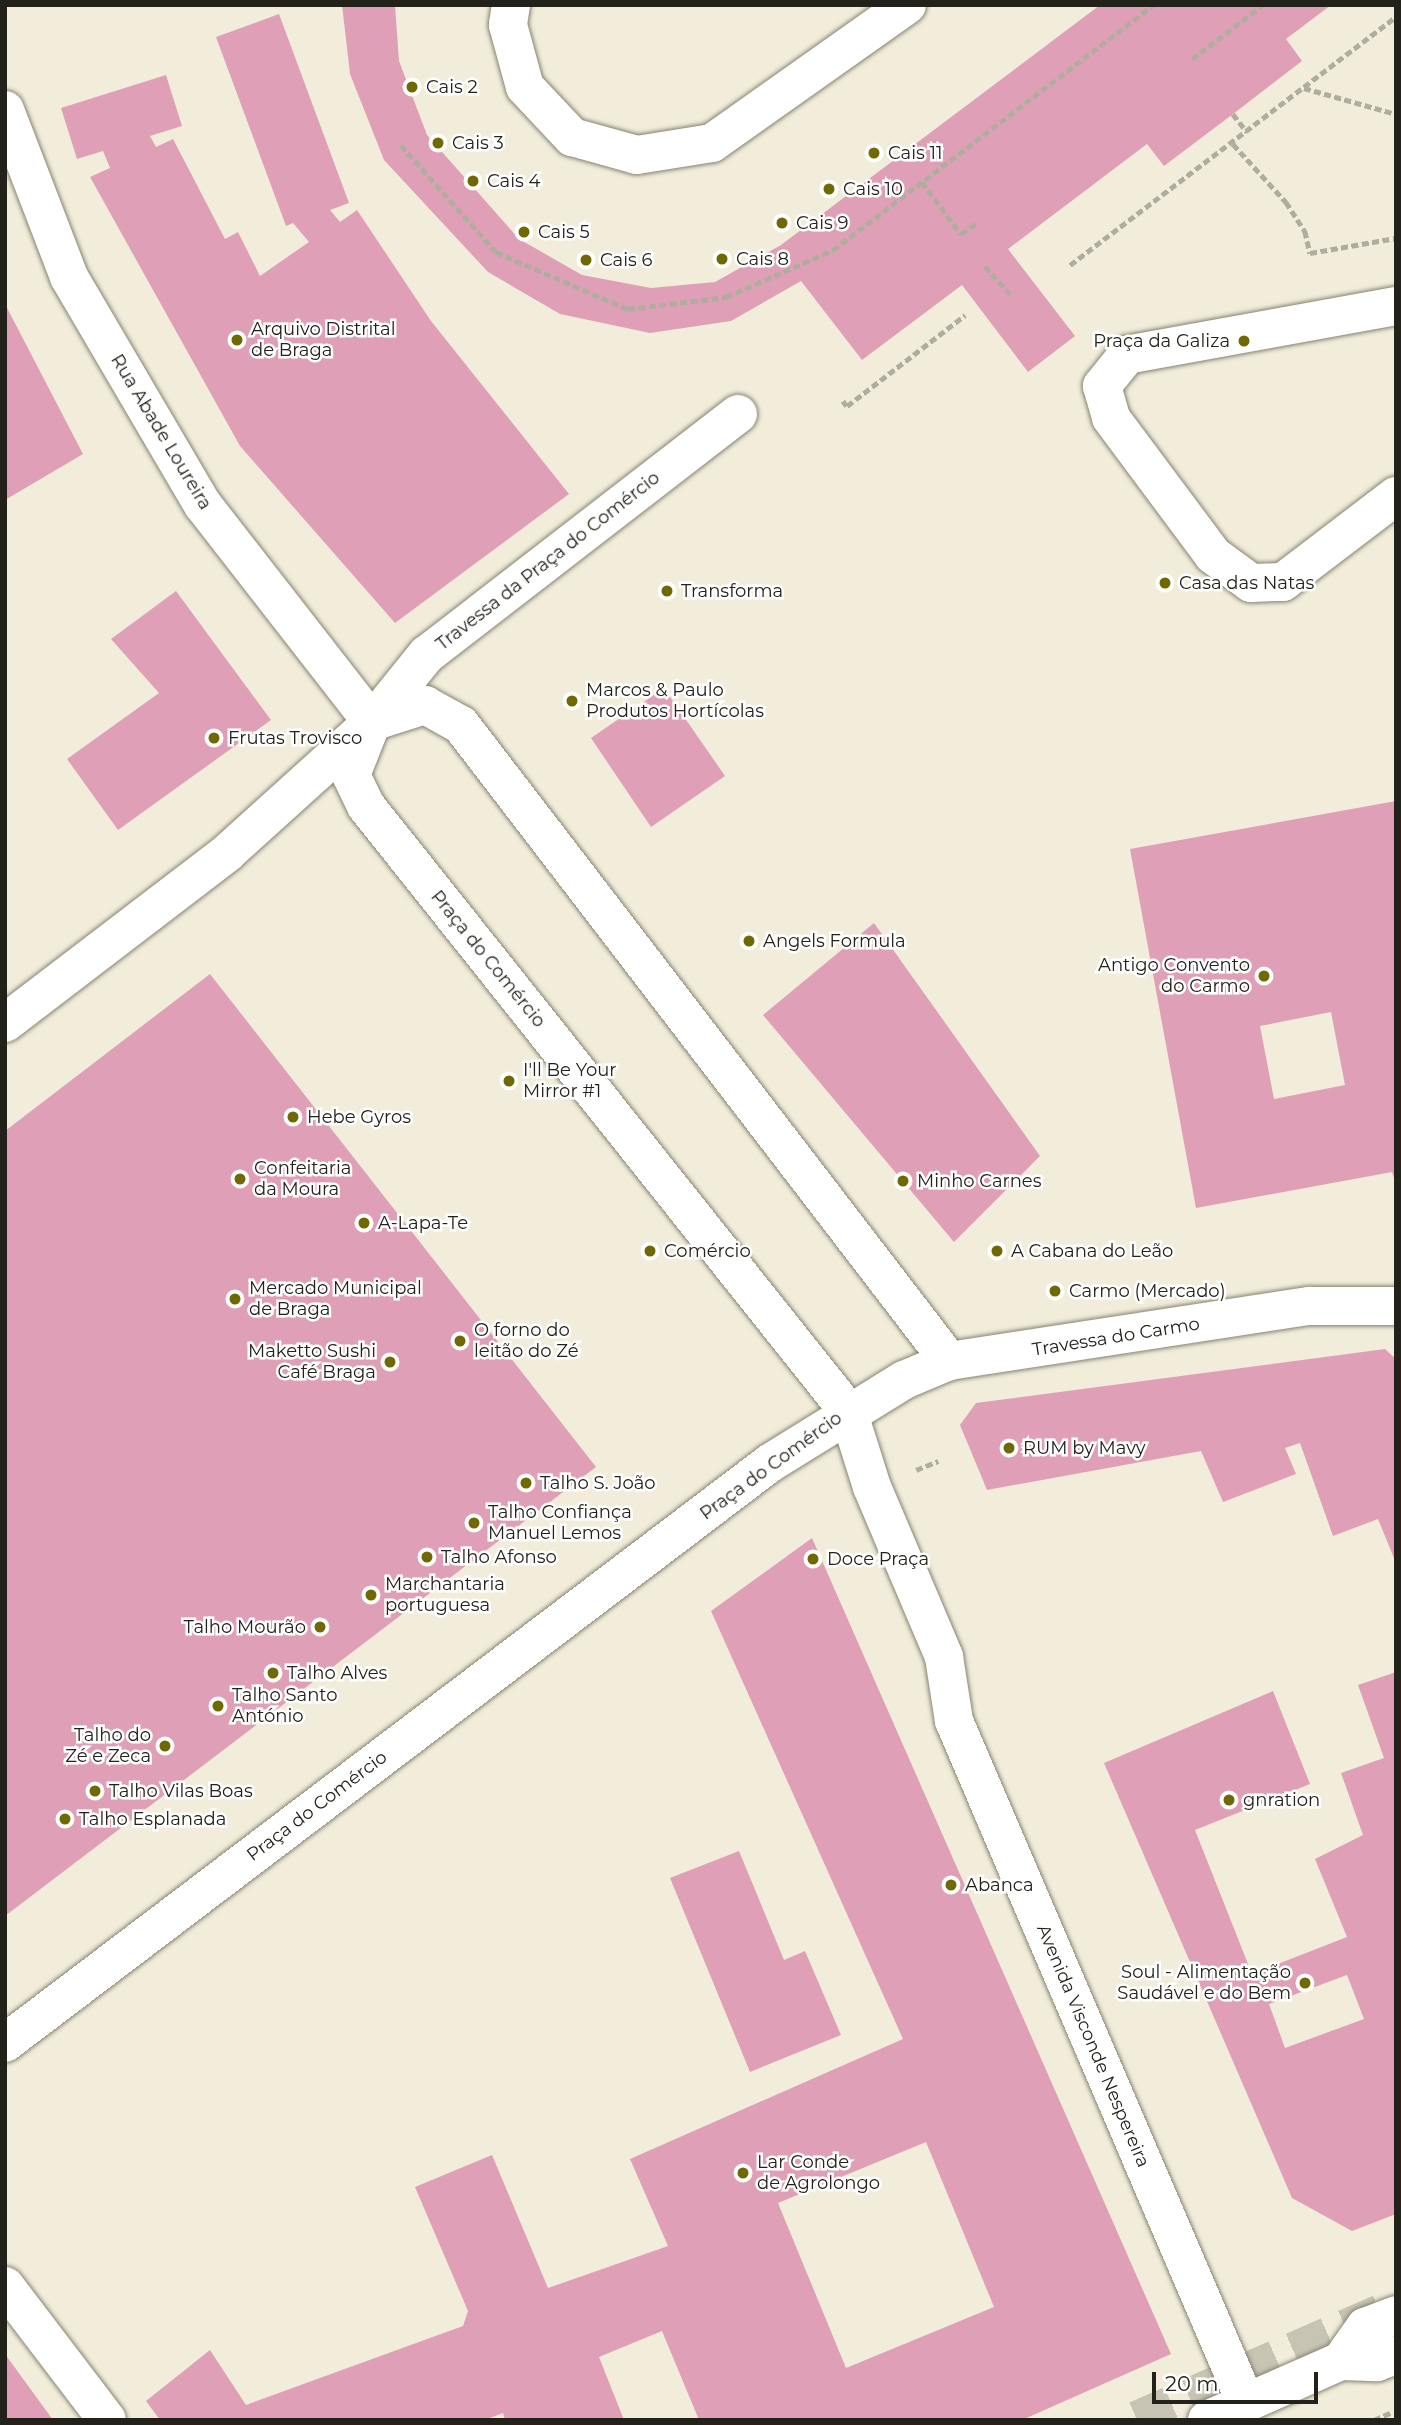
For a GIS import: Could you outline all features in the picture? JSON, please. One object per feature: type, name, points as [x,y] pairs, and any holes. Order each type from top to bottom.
[{"type":"street","points":[[511,5],[508,25],[525,87],[572,137],[637,155],[712,143],[906,5]]},
{"type":"street","name":"Rua Abade Loureira","points":[[5,110],[69,277],[203,505],[372,722]]},
{"type":"street","points":[[1396,306],[1128,355],[1102,386],[1111,418],[1213,555],[1251,583],[1283,582],[1396,496]]},
{"type":"street","name":"Travessa da Praça do Comércio","points":[[372,722],[427,654],[738,414]]},
{"type":"street","points":[[5,1023],[227,853],[372,722],[425,705],[461,725],[949,1361]]},
{"type":"street","name":"Praça do Comércio","points":[[5,2043],[848,1410],[366,806],[351,775],[372,722]]},
{"type":"street","name":"Travessa do Carmo","points":[[848,1410],[949,1361],[1310,1306],[1396,1306]]},
{"type":"street","name":"Avenida Visconde Nespereira","points":[[848,1410],[872,1488],[944,1657],[954,1721],[1246,2403]]},
{"type":"street","points":[[5,2286],[107,2420]]},
{"type":"street","points":[[1341,2361],[1365,2327],[1396,2315]]},
{"type":"street","points":[[1207,2420],[1341,2361],[1377,2362],[1396,2355]]},
{"type":"path","points":[[401,145],[496,252],[628,309],[726,297],[833,250],[1154,5]]},
{"type":"path","points":[[1192,59],[1263,5]]},
{"type":"path","points":[[1070,265],[1396,17]]},
{"type":"path","points":[[1304,88],[1396,114]]},
{"type":"path","points":[[1233,114],[1247,132]]},
{"type":"path","points":[[1233,143],[1286,202],[1305,231],[1310,253],[1396,238]]},
{"type":"path","points":[[922,182],[961,234],[976,223]]},
{"type":"path","points":[[985,266],[1010,294]]},
{"type":"path","points":[[843,401],[848,406],[965,315]]},
{"type":"path","points":[[905,1474],[938,1461]]},
{"type":"path","points":[[1374,2420],[1396,2410]]},
{"type":"building","points":[[342,5],[395,5],[399,61],[427,135],[519,239],[582,275],[651,288],[715,282],[781,245],[1100,5],[1331,5],[1286,39],[1302,61],[1233,114],[1164,166],[1147,144],[1008,249],[1075,336],[1028,372],[962,285],[862,360],[801,281],[731,321],[650,333],[560,314],[488,272],[384,160],[350,74]]},
{"type":"building","points":[[279,14],[349,203],[330,210],[340,222],[357,210],[431,321],[569,494],[395,623],[240,446],[90,177],[110,168],[103,151],[77,159],[61,108],[166,75],[182,126],[150,136],[156,147],[173,139],[225,239],[238,232],[260,276],[309,242],[293,223],[286,226],[216,37]]},
{"type":"building","points":[[5,304],[83,454],[5,500]]},
{"type":"building","points":[[176,591],[271,720],[118,830],[67,759],[159,693],[111,639]]},
{"type":"building","points":[[664,688],[725,776],[651,827],[591,738]]},
{"type":"building","name":"Antigo Convento do Carmo","points":[[1396,801],[1396,1184],[1392,1172],[1196,1208],[1130,849]],"holes":[[[1331,1012],[1345,1085],[1274,1099],[1260,1026]]]},
{"type":"building","points":[[874,923],[1040,1156],[954,1242],[763,1015]]},
{"type":"building","name":"Mercado Municipal de Braga","points":[[210,974],[596,1467],[5,1916],[5,1131]]},
{"type":"building","points":[[1385,1349],[1396,1359],[1396,1563],[1378,1519],[1333,1536],[1300,1443],[1285,1448],[1296,1474],[1223,1502],[1201,1451],[987,1490],[960,1425],[976,1403]]},
{"type":"building","name":"Lar Conde de Agrolongo","points":[[812,1538],[1171,2354],[1022,2420],[699,2420],[662,2331],[599,2357],[624,2420],[505,2420],[503,2413],[485,2420],[160,2420],[146,2401],[210,2350],[246,2405],[463,2326],[468,2311],[415,2187],[492,2155],[548,2288],[668,2246],[630,2159],[903,2039],[711,1611]],"holes":[[[926,2142],[994,2307],[846,2368],[778,2203]]]},
{"type":"building","points":[[1396,1672],[1396,2214],[1352,2231],[1292,2198],[1104,1763],[1273,1691],[1310,1784],[1195,1830],[1252,1974],[1347,1937],[1315,1859],[1363,1835],[1341,1773],[1384,1758],[1358,1685]],"holes":[[[1347,1975],[1364,2019],[1285,2048],[1269,2004]]]},
{"type":"building","points":[[739,1851],[784,1960],[805,1951],[841,2035],[750,2072],[670,1878]]},
{"type":"building","points":[[5,2354],[53,2420],[5,2420]]},
{"type":"tunnel","points":[[1137,2420],[1385,2311]]},
{"type":"place","name":"Cais 2","points":[[412,87]]},
{"type":"place","name":"Cais 3","points":[[438,143]]},
{"type":"place","name":"Cais 11","points":[[874,153]]},
{"type":"place","name":"Cais 4","points":[[473,181]]},
{"type":"place","name":"Cais 10","points":[[829,189]]},
{"type":"place","name":"Cais 9","points":[[782,223]]},
{"type":"place","name":"Cais 5","points":[[524,232]]},
{"type":"place","name":"Cais 8","points":[[722,259]]},
{"type":"place","name":"Cais 6","points":[[586,260]]},
{"type":"place","name":"Arquivo Distrital de Braga","points":[[237,340]]},
{"type":"place","name":"Praça da Galiza","points":[[1244,341]]},
{"type":"place","name":"Casa das Natas","points":[[1165,583]]},
{"type":"place","name":"Transforma","points":[[667,591]]},
{"type":"place","name":"Marcos & Paulo Produtos Hortícolas","points":[[572,701]]},
{"type":"place","name":"Frutas Trovisco","points":[[214,738]]},
{"type":"place","name":"Angels Formula","points":[[749,941]]},
{"type":"place","name":"Antigo Convento do Carmo","points":[[1264,976]]},
{"type":"place","name":"I'll Be Your Mirror #1","points":[[509,1081]]},
{"type":"place","name":"Hebe Gyros","points":[[293,1117]]},
{"type":"place","name":"Confeitaria da Moura","points":[[240,1179]]},
{"type":"place","name":"Minho Carnes","points":[[903,1181]]},
{"type":"place","name":"A-Lapa-Te","points":[[364,1223]]},
{"type":"place","name":"Comércio","points":[[650,1251]]},
{"type":"place","name":"A Cabana do Leão","points":[[997,1251]]},
{"type":"place","name":"Carmo (Mercado)","points":[[1055,1291]]},
{"type":"place","name":"Mercado Municipal de Braga","points":[[235,1299]]},
{"type":"place","name":"O forno do leitão do Zé","points":[[460,1341]]},
{"type":"place","name":"Maketto Sushi Café Braga","points":[[390,1362]]},
{"type":"place","name":"RUM by Mavy","points":[[1009,1448]]},
{"type":"place","name":"Talho S. João","points":[[526,1483]]},
{"type":"place","name":"Talho Confiança Manuel Lemos","points":[[474,1523]]},
{"type":"place","name":"Talho Afonso","points":[[427,1557]]},
{"type":"place","name":"Doce Praça","points":[[813,1559]]},
{"type":"place","name":"Marchantaria portuguesa","points":[[371,1595]]},
{"type":"place","name":"Talho Mourão","points":[[320,1627]]},
{"type":"place","name":"Talho Alves","points":[[273,1673]]},
{"type":"place","name":"Talho Santo António","points":[[218,1706]]},
{"type":"place","name":"Talho do Zé e Zeca","points":[[165,1746]]},
{"type":"place","name":"Talho Vilas Boas","points":[[95,1791]]},
{"type":"place","name":"gnration","points":[[1229,1800]]},
{"type":"place","name":"Talho Esplanada","points":[[65,1819]]},
{"type":"place","name":"Abanca","points":[[951,1885]]},
{"type":"place","name":"Soul - Alimentação Saudável e do Bem","points":[[1305,1983]]},
{"type":"place","name":"Lar Conde de Agrolongo","points":[[743,2173]]}]
